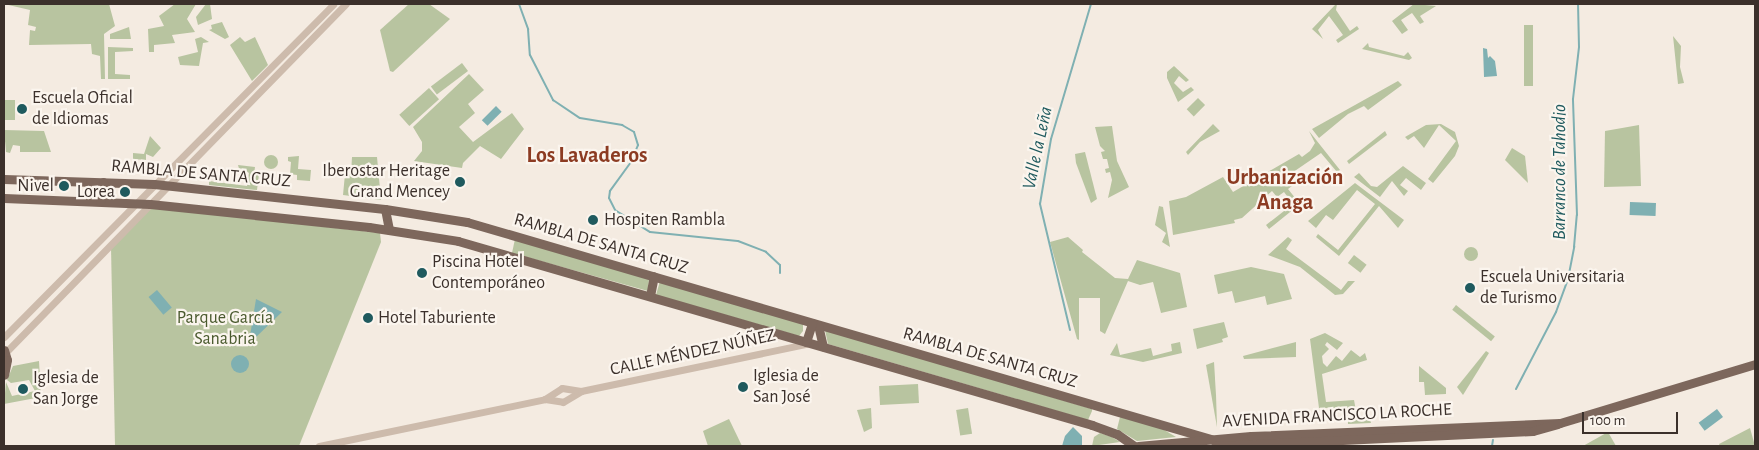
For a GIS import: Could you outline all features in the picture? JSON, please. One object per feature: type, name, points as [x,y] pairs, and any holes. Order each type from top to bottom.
[{"type":"main road","name":"RAMBLA DE SANTA CRUZ","points":[[4,179],[168,185],[385,209],[475,224],[1174,428],[1213,443]]},
{"type":"main road","points":[[100,201],[105,191],[104,182]]},
{"type":"main road","name":"RAMBLA DE SANTA CRUZ","points":[[4,198],[150,204],[389,230],[458,241],[1110,431],[1136,446]]},
{"type":"main road","points":[[385,209],[389,230]]},
{"type":"main road","points":[[650,296],[654,276]]},
{"type":"main road","points":[[808,342],[815,324]]},
{"type":"main road","points":[[815,324],[823,346]]},
{"type":"main road","points":[[4,375],[7,365],[5,352]]},
{"type":"main road","points":[[1540,426],[1560,423],[1755,364]]},
{"type":"main road","name":"AVENIDA FRANCISCO LA ROCHE","points":[[1136,446],[1179,440],[1213,443],[1260,443],[1540,426]]},
{"type":"main road","name":"AVENIDA FRANCISCO LA ROCHE","points":[[1213,443],[1302,434],[1469,434],[1483,429],[1540,426]]},
{"type":"main road","points":[[1168,446],[1179,440],[1179,433],[1174,428]]},
{"type":"main road","points":[[1260,443],[1298,438],[1302,434]]},
{"type":"street","points":[[4,337],[333,4]]},
{"type":"street","points":[[5,352],[346,4]]},
{"type":"street","name":"CALLE MÉNDEZ NÚÑEZ","points":[[545,399],[563,402],[581,391],[808,342]]},
{"type":"street","points":[[555,384],[562,388]]},
{"type":"street","name":"CALLE MÉNDEZ NÚÑEZ","points":[[319,446],[545,399],[562,388],[581,391]]},
{"type":"green space","points":[[4,4],[109,4],[115,26],[104,34],[105,79],[101,79],[100,56],[92,54],[91,44],[29,45],[30,30],[35,31],[36,27],[28,25],[30,10]]},
{"type":"green space","points":[[175,4],[196,4],[187,19],[195,32],[172,35],[175,43],[154,45],[154,52],[149,52],[148,29],[164,26],[159,16]]},
{"type":"green space","points":[[206,4],[210,4],[212,19],[198,25],[196,17]]},
{"type":"green space","points":[[409,4],[429,4],[450,19],[393,72],[390,71],[380,30]]},
{"type":"green space","points":[[1336,4],[1336,10],[1350,31],[1357,26],[1359,29],[1338,43],[1336,40],[1343,35],[1329,16],[1318,30],[1323,39],[1312,29]]},
{"type":"green space","points":[[1414,4],[1436,6],[1420,16],[1424,22],[1420,24],[1412,13],[1401,20],[1408,30],[1402,34],[1392,21]]},
{"type":"green space","points":[[222,22],[229,37],[225,39],[209,30],[212,29],[211,25]]},
{"type":"green space","points":[[1524,25],[1533,25],[1533,86],[1524,86]]},
{"type":"green space","points":[[129,27],[131,39],[110,39],[110,34]]},
{"type":"green space","points":[[1673,36],[1681,46],[1680,67],[1684,83],[1678,84]]},
{"type":"green space","points":[[201,37],[209,42],[203,43],[199,66],[180,65],[178,57],[198,52],[195,39]]},
{"type":"green space","points":[[240,37],[245,42],[255,37],[268,65],[252,81],[230,45]]},
{"type":"green space","points":[[1368,43],[1369,47],[1404,56],[1408,52],[1412,58],[1409,60],[1362,49]]},
{"type":"green space","points":[[108,47],[133,48],[133,51],[115,52],[115,74],[130,75],[130,79],[108,79]]},
{"type":"green space","points":[[462,63],[468,71],[437,94],[431,86]]},
{"type":"green space","points":[[1174,66],[1189,80],[1186,82],[1179,76],[1174,83],[1183,92],[1191,87],[1194,90],[1178,102],[1167,78],[1167,72]]},
{"type":"green space","points":[[469,74],[484,90],[468,104],[475,113],[459,127],[473,142],[512,113],[524,129],[501,159],[480,146],[463,163],[462,168],[414,161],[422,151],[422,142],[413,127]]},
{"type":"green space","points":[[1398,81],[1402,85],[1368,110],[1364,106],[1348,114],[1319,138],[1312,129]]},
{"type":"green space","points":[[429,88],[439,99],[409,126],[399,115]]},
{"type":"green space","points":[[1198,98],[1205,105],[1194,116],[1187,109]]},
{"type":"green space","points":[[4,100],[15,100],[15,120],[4,120]]},
{"type":"green space","points":[[1213,124],[1220,131],[1200,142],[1188,155],[1186,152]]},
{"type":"green space","points":[[1441,124],[1455,132],[1459,146],[1455,156],[1433,183],[1428,179],[1456,141],[1439,125],[1424,148],[1414,136],[1408,140],[1405,137],[1426,125]]},
{"type":"green space","points":[[1639,125],[1641,186],[1604,187],[1605,131]]},
{"type":"green space","points":[[1112,126],[1117,161],[1129,187],[1108,198],[1112,180],[1110,172],[1106,173],[1105,169],[1109,168],[1107,159],[1103,159],[1101,152],[1105,151],[1100,146],[1095,127]]},
{"type":"green space","points":[[4,130],[44,131],[51,152],[20,152],[20,146],[13,145],[10,153],[6,152]]},
{"type":"green space","points":[[1309,131],[1340,170],[1337,172],[1321,153],[1286,177],[1292,186],[1288,189],[1300,204],[1269,229],[1266,225],[1293,204],[1284,192],[1277,197],[1272,191],[1242,218],[1234,220],[1235,223],[1173,235],[1169,201],[1186,197],[1223,177],[1233,192],[1299,154],[1302,157],[1310,151],[1315,143]]},
{"type":"green space","points":[[1385,131],[1387,135],[1349,164],[1347,161]]},
{"type":"green space","points":[[150,136],[161,148],[153,157],[146,154],[146,160],[133,159],[133,153],[144,154]]},
{"type":"green space","points":[[1512,148],[1525,156],[1528,183],[1505,160]]},
{"type":"green space","points":[[1085,152],[1097,199],[1091,203],[1076,163],[1075,154]]},
{"type":"green space","points":[[268,155],[274,155],[278,162],[274,169],[268,169],[264,165],[264,159]]},
{"type":"green space","points":[[299,156],[298,169],[311,170],[310,181],[297,180],[297,175],[290,174],[291,162],[288,161],[288,157]]},
{"type":"green space","points":[[352,157],[377,157],[381,200],[343,195],[345,174],[351,174]]},
{"type":"green space","points":[[238,165],[255,167],[254,174],[259,174],[257,190],[209,185],[209,181],[247,186],[249,173],[243,169],[240,172]]},
{"type":"green space","points":[[1403,166],[1426,183],[1421,190],[1406,178],[1400,185],[1408,191],[1404,196],[1392,181],[1380,197],[1354,177],[1359,173],[1371,186],[1377,187]]},
{"type":"green space","points":[[1355,183],[1404,220],[1398,228],[1379,206],[1339,256],[1316,237],[1318,234],[1338,250],[1375,204],[1357,190],[1333,220],[1326,215],[1316,228],[1308,221]]},
{"type":"green space","points":[[1159,206],[1163,207],[1170,247],[1162,242],[1166,233],[1155,225]]},
{"type":"green space","name":"Parque García Sanabria","points":[[150,207],[380,233],[381,242],[299,446],[115,446],[111,247]]},
{"type":"green space","points":[[1068,237],[1083,250],[1082,252],[1115,278],[1128,279],[1137,260],[1180,273],[1187,307],[1161,313],[1153,282],[1140,285],[1128,281],[1105,334],[1100,331],[1100,298],[1079,298],[1079,340],[1077,339],[1050,242]]},
{"type":"green space","points":[[1288,237],[1292,240],[1286,249],[1341,290],[1348,281],[1355,281],[1343,294],[1335,295],[1300,267],[1268,255]]},
{"type":"green space","points":[[515,239],[649,279],[648,291],[512,253]]},
{"type":"green space","points":[[1468,247],[1474,247],[1478,254],[1474,261],[1468,261],[1464,257],[1464,251]]},
{"type":"green space","points":[[1354,255],[1367,265],[1360,273],[1348,263]]},
{"type":"green space","points":[[1251,267],[1284,274],[1292,299],[1267,305],[1265,296],[1235,303],[1232,291],[1218,294],[1214,275]]},
{"type":"green space","points":[[660,281],[803,323],[803,331],[799,336],[656,295]]},
{"type":"green space","points":[[1456,305],[1495,336],[1491,341],[1452,310]]},
{"type":"green space","points":[[1224,322],[1228,337],[1222,339],[1223,342],[1197,349],[1193,329]]},
{"type":"green space","points":[[825,330],[1092,409],[1092,411],[1088,420],[828,344]]},
{"type":"green space","points":[[1325,333],[1343,343],[1337,350],[1327,342],[1325,345],[1329,349],[1322,356],[1323,363],[1327,367],[1336,356],[1342,361],[1351,350],[1360,357],[1365,353],[1367,360],[1322,374],[1326,402],[1354,400],[1357,416],[1370,417],[1371,423],[1348,424],[1347,408],[1319,408],[1310,339]]},
{"type":"green space","points":[[1180,342],[1182,353],[1143,362],[1110,355],[1117,343],[1120,355],[1151,348],[1153,356],[1172,351],[1171,344]]},
{"type":"green space","points":[[1296,342],[1296,357],[1244,359],[1243,356]]},
{"type":"green space","points":[[1486,351],[1489,353],[1463,395],[1457,387]]},
{"type":"green space","points":[[39,361],[41,397],[4,404],[6,382],[12,396],[35,391],[29,380],[11,383],[7,380],[13,366]]},
{"type":"green space","points":[[1214,362],[1216,395],[1217,427],[1206,365]]},
{"type":"green space","points":[[1419,366],[1446,388],[1446,394],[1425,395],[1424,382],[1419,382]]},
{"type":"green space","points":[[918,384],[919,403],[880,405],[879,386]]},
{"type":"green space","points":[[871,408],[872,428],[864,432],[857,410]]},
{"type":"green space","points":[[968,408],[972,434],[960,436],[956,410]]},
{"type":"green space","points":[[1120,417],[1161,428],[1176,437],[1137,441],[1117,429]]},
{"type":"green space","points":[[729,419],[742,446],[708,446],[703,431]]},
{"type":"green space","points":[[1750,428],[1755,446],[1720,446],[1719,444]]},
{"type":"green space","points":[[1608,432],[1616,446],[1583,446]]},
{"type":"green space","points":[[1100,433],[1120,442],[1092,446],[1094,437]]},
{"type":"water","points":[[1483,48],[1487,49],[1488,58],[1490,56],[1495,61],[1497,76],[1484,77]]},
{"type":"water","points":[[496,106],[502,112],[488,126],[482,120]]},
{"type":"water","points":[[1630,202],[1656,203],[1656,216],[1630,215]]},
{"type":"water","points":[[157,290],[172,308],[163,315],[149,297]]},
{"type":"water","points":[[256,299],[282,312],[254,339],[250,336]]},
{"type":"water","points":[[240,355],[246,358],[249,364],[246,370],[240,373],[234,370],[231,364],[234,358]]},
{"type":"water","points":[[1717,409],[1723,417],[1705,431],[1699,423]]},
{"type":"water","points":[[1073,427],[1082,436],[1082,446],[1062,446],[1065,436]]},
{"type":"waterway","points":[[519,4],[528,29],[530,55],[553,100],[580,118],[622,125],[634,132],[638,145],[631,162],[610,191],[609,198],[615,210],[650,232],[738,241],[766,252],[780,265],[780,273]]},
{"type":"waterway","name":"Valle la Leña","points":[[1070,330],[1040,204],[1051,139],[1091,4]]},
{"type":"waterway","name":"Barranco de Tahodio","points":[[1516,389],[1556,312],[1568,279],[1574,247],[1577,215],[1573,99],[1579,47],[1578,4]]},
{"type":"waterway","name":"Barranco de Tahodio","points":[[1492,446],[1493,440]]},
{"type":"place","name":"Escuela Oficial de Idiomas","points":[[22,109]]},
{"type":"place","name":"Iberostar Heritage Grand Mencey","points":[[460,182]]},
{"type":"place","name":"Nivel","points":[[64,186]]},
{"type":"place","name":"Lorea","points":[[125,192]]},
{"type":"place","name":"Hospiten Rambla","points":[[593,220]]},
{"type":"place","name":"Piscina Hotel Contemporáneo","points":[[422,273]]},
{"type":"place","name":"Escuela Universitaria de Turismo","points":[[1470,288]]},
{"type":"place","name":"Hotel Taburiente","points":[[368,318]]},
{"type":"place","name":"Iglesia de San José","points":[[743,387]]},
{"type":"place","name":"Iglesia de San Jorge","points":[[23,389]]},
{"type":"district","name":"Los Lavaderos","points":[[587,156]]},
{"type":"district","name":"Urbanización Anaga","points":[[1285,190]]}]
